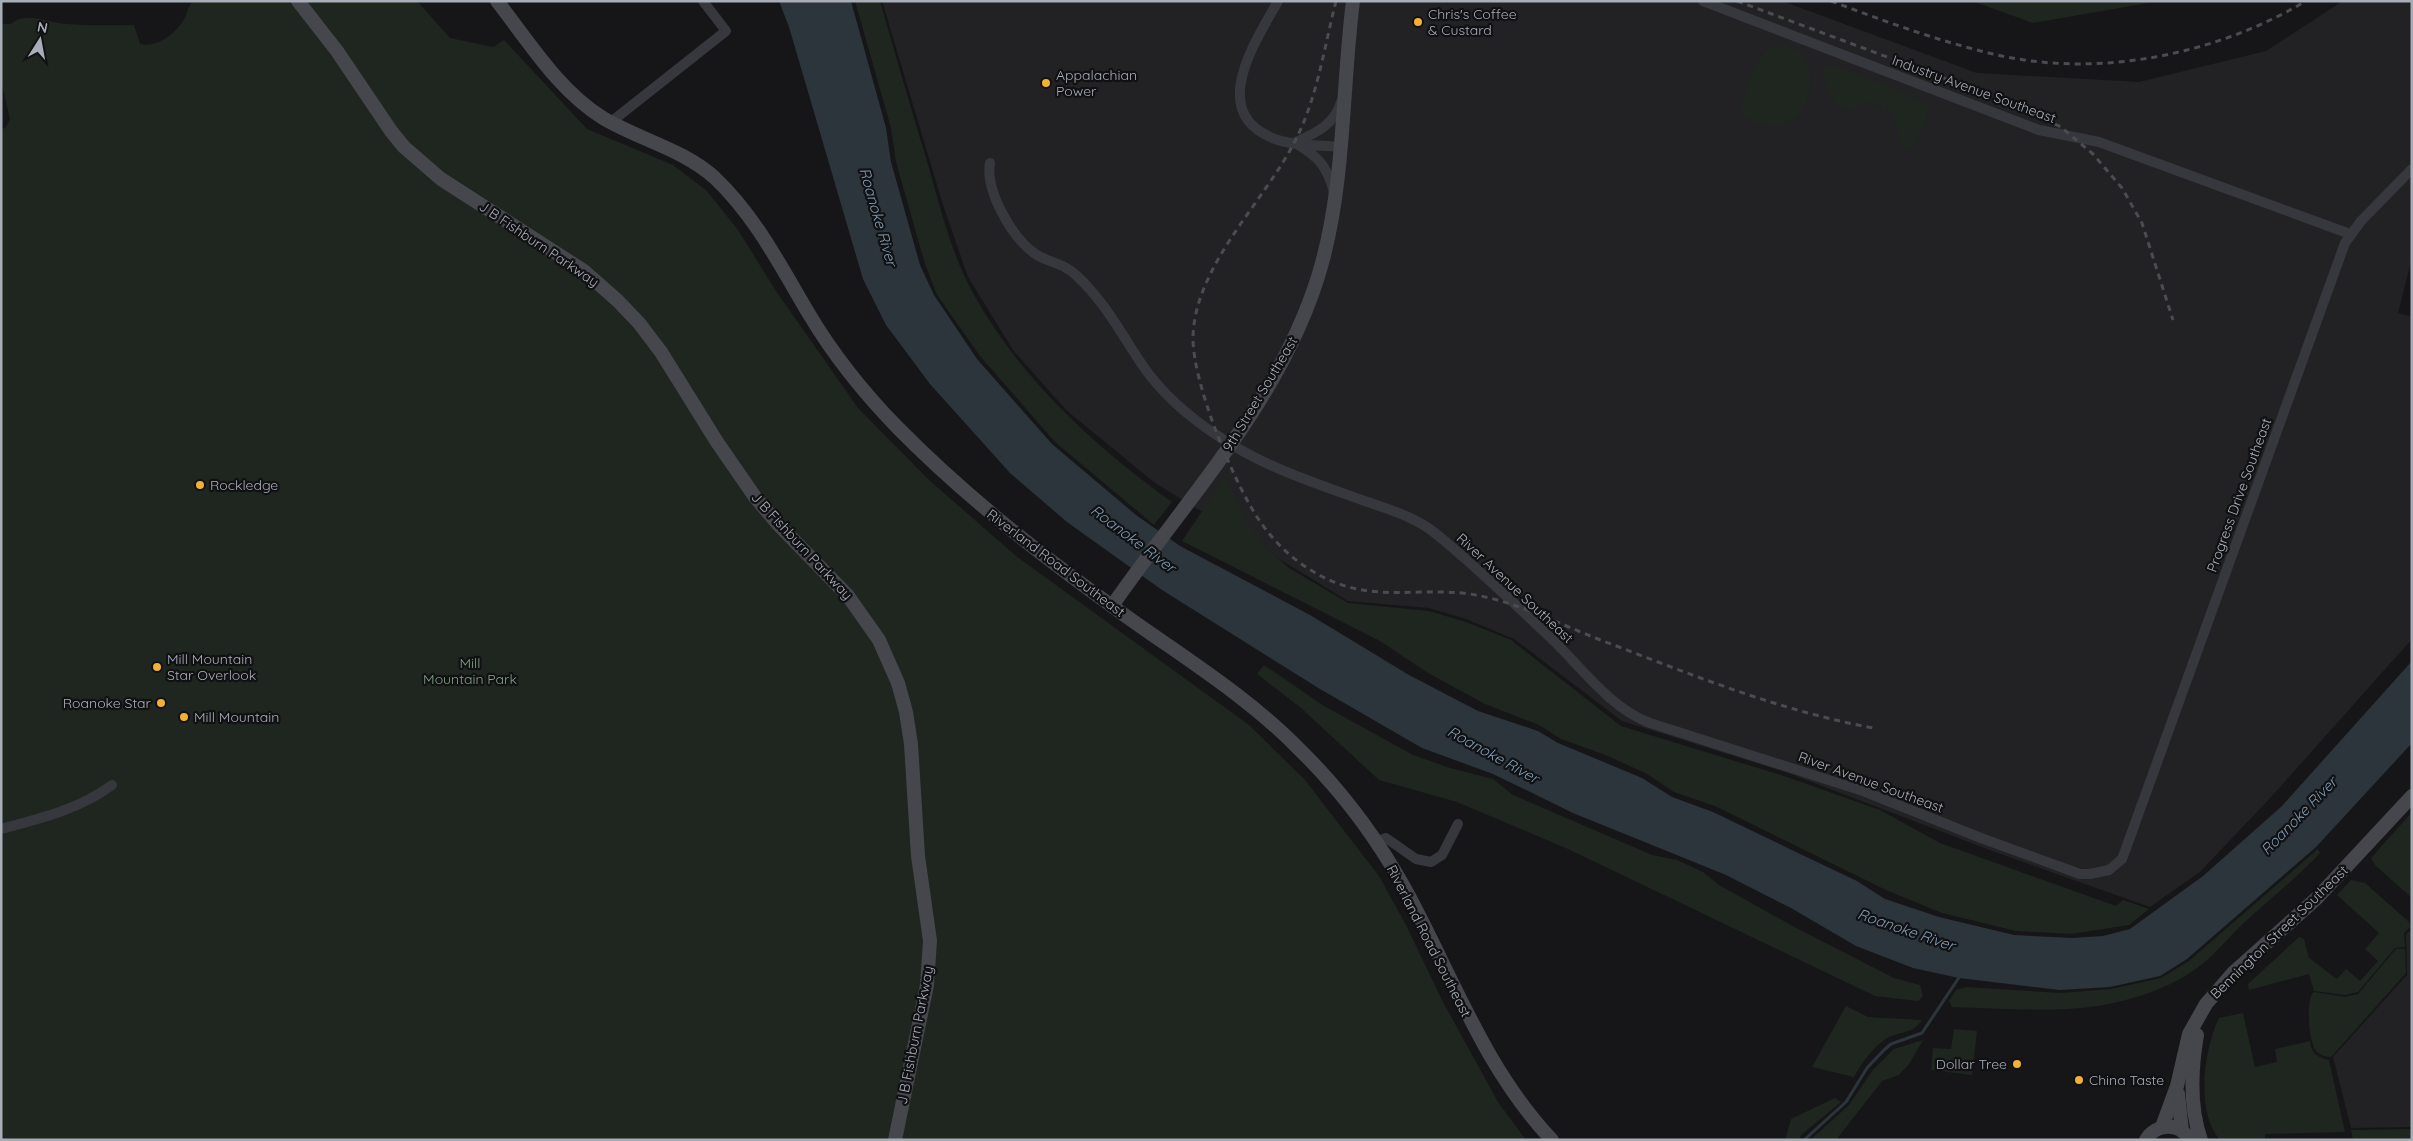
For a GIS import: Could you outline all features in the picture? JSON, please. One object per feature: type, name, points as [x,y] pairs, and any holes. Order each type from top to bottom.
[{"type":"main road","name":"J B Fishburn Parkway","points":[[298,1],[337,50],[390,131],[415,157],[441,178],[584,271],[618,300],[639,323],[661,352],[716,442],[755,497],[777,523],[848,596],[879,640],[898,683],[906,712],[911,744],[918,856],[930,941],[927,985],[895,1140]]},
{"type":"main road","name":"Riverland Road Southeast","points":[[497,1],[564,86],[584,104],[611,122],[681,155],[714,178],[753,222],[770,246],[831,348],[875,403],[920,448],[1006,528],[1250,704],[1273,724],[1329,782],[1376,842],[1404,887],[1477,1036],[1496,1069],[1515,1097],[1552,1140]]},
{"type":"main road","name":"9th Street Southeast","points":[[1112,606],[1230,444],[1282,362],[1297,334],[1322,263],[1335,194],[1354,1]]},
{"type":"main road","name":"Bennington Street Southeast","points":[[2162,1127],[2177,1086],[2189,1034],[2206,1004],[2233,973],[2317,898],[2412,796]]},
{"type":"main road","points":[[2200,1015],[2193,1056],[2192,1110],[2201,1140]]},
{"type":"main road","name":"Bennington Street Southeast","points":[[2177,1086],[2186,1135]]},
{"type":"main road","points":[[2146,1140],[2157,1129],[2162,1127],[2172,1126],[2186,1135]]},
{"type":"street","points":[[611,122],[726,31],[703,1]]},
{"type":"street","points":[[1278,1],[1242,72],[1239,95],[1242,107],[1253,125],[1274,139],[1294,143],[1340,147]]},
{"type":"street","name":"Industry Avenue Southeast","points":[[1703,1],[2039,130],[2099,142],[2350,234]]},
{"type":"street","points":[[1294,143],[1322,128],[1334,118],[1339,110],[1345,89]]},
{"type":"street","points":[[1294,143],[1308,151],[1328,171],[1335,194]]},
{"type":"street","name":"River Avenue Southeast","points":[[990,163],[988,174],[991,186],[1017,236],[1037,255],[1068,268],[1081,280],[1116,322],[1143,367],[1158,385],[1194,420],[1230,444],[1266,464],[1424,525],[1502,591],[1616,704],[1644,721],[1863,791],[1981,838],[2080,874],[2108,870],[2122,859],[2125,851]]},
{"type":"street","name":"Progress Drive Southeast","points":[[2125,851],[2341,253],[2350,234],[2412,169]]},
{"type":"street","points":[[1,829],[64,810],[96,796],[112,785]]},
{"type":"street","points":[[1376,842],[1386,838],[1416,860],[1431,862],[1442,854],[1458,824]]},
{"type":"shaded area","points":[[882,1],[1782,1],[1977,73],[2139,82],[2266,51],[2343,1],[2412,1],[2412,258],[2398,313],[2412,317],[2412,639],[2272,796],[2200,872],[2150,907],[1995,852],[1788,773],[1622,721],[1514,639],[1466,619],[1429,608],[1348,601],[1155,483],[1066,410],[1013,350],[968,277],[943,205]]},
{"type":"shaded area","points":[[2412,930],[2412,1127],[2351,1128],[2333,1057],[2407,975],[2406,934]]},
{"type":"green space","name":"Mill Mountain Park","points":[[194,1],[417,1],[450,38],[493,47],[504,40],[587,129],[673,165],[707,191],[738,230],[776,291],[858,408],[929,480],[1016,556],[1249,725],[1305,780],[1379,876],[1406,925],[1442,1000],[1498,1102],[1526,1140],[1,1140],[1,129],[5,128],[10,119],[1,81],[1,24],[11,24],[17,20],[31,18],[75,25],[134,25],[140,44],[146,45],[158,42],[175,31]]},
{"type":"green space","points":[[855,1],[880,1],[950,239],[966,279],[984,312],[1005,344],[1055,402],[1112,455],[1172,502],[1154,525],[1055,442],[980,356],[937,295],[925,264],[896,162],[891,128]]},
{"type":"green space","points":[[1972,1],[2160,1],[2033,23]]},
{"type":"green space","points":[[1784,46],[1798,51],[1806,62],[1810,76],[1809,91],[1804,106],[1794,118],[1781,125],[1756,123],[1747,119],[1740,112],[1750,80],[1757,63],[1767,50]]},
{"type":"green space","points":[[1831,64],[1927,103],[1927,115],[1923,128],[1917,140],[1909,149],[1905,148],[1887,104],[1885,110],[1869,101],[1863,101],[1851,112],[1845,110],[1835,101],[1827,88],[1823,75],[1823,69]]},
{"type":"green space","points":[[1225,477],[1247,521],[1262,544],[1289,568],[1348,603],[1429,611],[1466,622],[1511,640],[1621,726],[1787,777],[1880,810],[1940,843],[2116,906],[2123,900],[2149,909],[2129,925],[2071,934],[2016,931],[1942,913],[1888,891],[1715,806],[1674,792],[1647,774],[1608,756],[1561,739],[1539,725],[1485,704],[1428,673],[1380,641],[1182,541]]},
{"type":"green space","points":[[1264,665],[1324,706],[1413,755],[1450,768],[1493,779],[1513,795],[1652,855],[1677,860],[1703,872],[1719,885],[1800,930],[1894,978],[1920,985],[1923,996],[1918,1001],[1875,996],[1568,849],[1457,802],[1379,780],[1301,708],[1257,674]]},
{"type":"green space","points":[[2412,812],[2412,898],[2376,866],[2371,858]]},
{"type":"green space","points":[[2318,849],[2320,853],[2311,862],[2241,925],[2207,960],[2189,974],[2160,988],[2112,1003],[2065,1009],[2033,1010],[1952,1007],[1949,1001],[1956,990],[1966,987],[2060,993],[2111,989],[2161,978],[2189,961]]},
{"type":"green space","points":[[2351,880],[2365,883],[2408,921],[2411,926],[2404,933],[2405,947],[2395,948],[2358,992],[2345,995],[2314,991],[2309,974],[2249,990],[2248,984],[2299,937],[2304,939],[2309,958],[2337,979],[2346,969],[2360,981],[2378,961],[2365,949],[2379,933],[2337,895]]},
{"type":"green space","points":[[2396,949],[2405,949],[2406,973],[2331,1057],[2323,1056],[2316,1051],[2311,1039],[2309,1021],[2311,996],[2314,992],[2345,997],[2358,994]]},
{"type":"green space","points":[[1846,1006],[1868,1017],[1922,1020],[1909,1031],[1884,1040],[1867,1057],[1854,1077],[1812,1067]]},
{"type":"green space","points":[[2243,1013],[2255,1067],[2277,1062],[2275,1049],[2310,1041],[2311,1048],[2315,1054],[2329,1060],[2345,1132],[2265,1134],[2265,1140],[2220,1140],[2212,1128],[2207,1113],[2205,1097],[2204,1080],[2209,1046],[2219,1018]]},
{"type":"green space","points":[[1954,1029],[1977,1031],[1972,1075],[1931,1070],[1933,1048],[1951,1049]]},
{"type":"green space","points":[[1923,1040],[1909,1064],[1899,1075],[1882,1081],[1836,1140],[1810,1140],[1849,1105],[1872,1071],[1894,1049]]},
{"type":"green space","points":[[1835,1098],[1841,1102],[1801,1135],[1799,1140],[1785,1140],[1791,1119]]},
{"type":"green space","points":[[2412,1129],[2412,1140],[2353,1140],[2351,1130]]},
{"type":"water","name":"Roanoke River","points":[[779,1],[851,1],[886,128],[891,162],[920,265],[934,295],[977,359],[1052,444],[1136,515],[1180,546],[1310,615],[1409,675],[1478,711],[1538,731],[1558,743],[1642,778],[1672,797],[1713,812],[1857,881],[1885,899],[1939,917],[2014,935],[2072,938],[2103,936],[2130,929],[2203,876],[2282,806],[2412,661],[2412,743],[2316,847],[2187,959],[2160,976],[2110,987],[2060,990],[1959,978],[1913,968],[1856,946],[1791,908],[1726,875],[1573,813],[1493,774],[1422,748],[1320,689],[1162,590],[1067,522],[1010,473],[930,384],[886,325],[863,279],[789,27]]},
{"type":"waterway","points":[[1804,1140],[1846,1102],[1867,1068],[1884,1050],[1891,1044],[1922,1033],[1960,976]]},
{"type":"railway","points":[[1336,1],[1319,74],[1302,126],[1281,166],[1232,236],[1217,261],[1205,286],[1196,312],[1193,338],[1199,380],[1216,430],[1236,479],[1262,524],[1280,546],[1301,564],[1330,580],[1350,587],[1370,591],[1448,592],[1487,597],[1535,613],[1598,639],[1734,690],[1802,711],[1873,728]]},
{"type":"railway","points":[[1737,1],[2016,105],[2061,127],[2093,154],[2122,188],[2142,223],[2173,320]]},
{"type":"railway","points":[[1831,1],[1911,30],[1972,49],[2033,61],[2073,64],[2114,62],[2154,57],[2194,48],[2233,36],[2271,20],[2306,1]]},
{"type":"place","name":"Chris's Coffee & Custard","points":[[1418,22]]},
{"type":"place","name":"Appalachian Power","points":[[1046,83]]},
{"type":"place","name":"Rockledge","points":[[200,485]]},
{"type":"place","name":"Mill Mountain Star Overlook","points":[[157,667]]},
{"type":"place","name":"Roanoke Star","points":[[161,703]]},
{"type":"place","name":"Mill Mountain","points":[[184,717]]},
{"type":"place","name":"Dollar Tree","points":[[2017,1064]]},
{"type":"place","name":"China Taste","points":[[2079,1080]]}]
